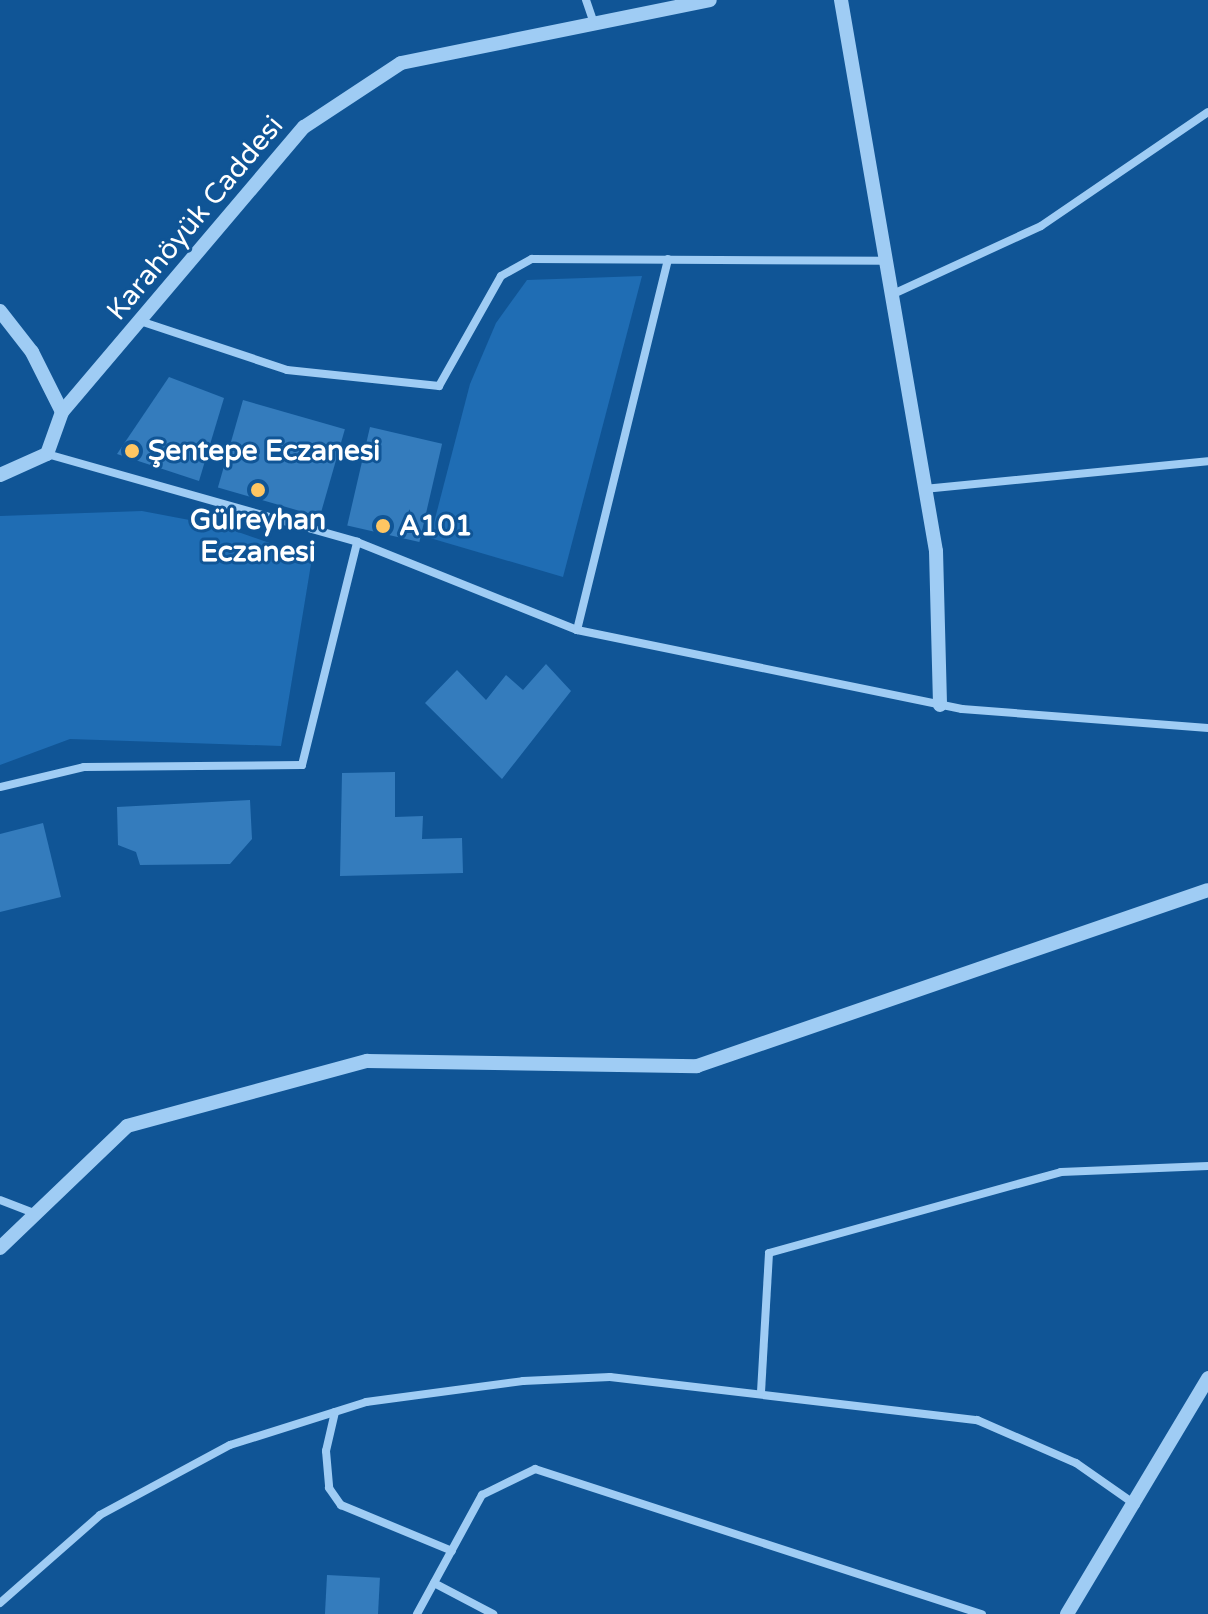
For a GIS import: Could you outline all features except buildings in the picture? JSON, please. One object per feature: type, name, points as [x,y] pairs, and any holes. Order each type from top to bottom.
[{"type":"street","points":[[586,0],[594,23]]},
{"type":"street","name":"Karahöyük Caddesi","points":[[47,454],[62,412],[143,322],[304,127],[401,63],[710,0]]},
{"type":"street","points":[[841,0],[936,551],[940,705]]},
{"type":"street","points":[[891,295],[1041,226],[1208,112]]},
{"type":"street","points":[[143,322],[287,370],[439,386],[501,276],[532,259],[886,261]]},
{"type":"street","points":[[577,630],[668,259]]},
{"type":"street","points":[[0,311],[32,352],[62,412]]},
{"type":"street","points":[[0,475],[47,454],[357,542],[577,630],[940,705],[1208,728]]},
{"type":"street","points":[[924,489],[1208,461]]},
{"type":"street","points":[[0,787],[84,767],[302,765],[357,542]]},
{"type":"street","points":[[0,1248],[127,1126],[367,1061],[697,1066],[1208,890]]},
{"type":"street","points":[[761,1392],[769,1253],[1061,1172],[1208,1166]]},
{"type":"street","points":[[0,1200],[36,1214]]},
{"type":"street","points":[[0,1603],[100,1515],[230,1445],[335,1412],[397,1397],[596,1377],[761,1392],[977,1420],[1076,1463],[1136,1506]]},
{"type":"street","points":[[1067,1614],[1136,1506],[1208,1378]]},
{"type":"street","points":[[335,1412],[326,1451],[329,1488],[341,1505],[452,1551]]},
{"type":"street","points":[[417,1614],[482,1495],[535,1469],[982,1614]]},
{"type":"street","points":[[434,1583],[493,1614]]},
{"type":"shaded area","points":[[642,276],[563,577],[430,538],[470,384],[496,323],[527,280]]},
{"type":"shaded area","points":[[142,511],[221,526],[312,558],[281,746],[70,739],[0,765],[0,516]]},
{"type":"place","name":"Şentepe Eczanesi","points":[[132,451]]},
{"type":"place","name":"Gülreyhan Eczanesi","points":[[258,490]]},
{"type":"place","name":"A101","points":[[383,526]]}]
